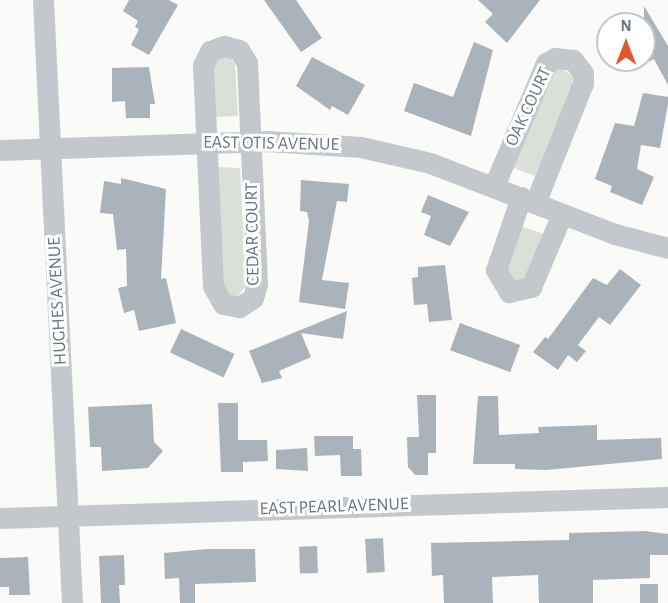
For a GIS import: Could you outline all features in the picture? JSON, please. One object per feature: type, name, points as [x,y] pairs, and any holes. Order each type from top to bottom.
[{"type":"street","name":"HUGHES AVENUE","points":[[43,0],[72,603]]},
{"type":"street","name":"CEDAR COURT","points":[[224,46],[239,50],[247,63],[251,141],[257,284],[253,298],[239,307],[223,304],[213,286],[203,65],[210,51],[224,46]]},
{"type":"street","name":"OAK COURT","points":[[494,186],[546,63],[555,58],[573,60],[584,73],[584,83],[496,270],[509,292],[531,287],[562,214]]},
{"type":"street","name":"EAST OTIS AVENUE","points":[[0,150],[251,141],[336,144],[399,154],[494,186],[562,214],[668,248]]},
{"type":"street","name":"EAST PEARL AVENUE","points":[[0,518],[668,497]]},
{"type":"shaded area","points":[[218,56],[230,57],[235,64],[238,116],[213,117],[211,67]]},
{"type":"shaded area","points":[[559,67],[573,76],[572,85],[535,176],[512,167],[552,71]]},
{"type":"shaded area","points":[[216,167],[240,168],[246,286],[236,298],[223,291]]},
{"type":"shaded area","points":[[521,226],[544,234],[527,277],[515,284],[503,270]]},
{"type":"building","points":[[129,0],[169,0],[178,5],[149,55],[131,45],[139,29],[135,27],[138,21],[123,11]]},
{"type":"building","points":[[264,0],[296,0],[322,38],[301,52]]},
{"type":"building","points":[[478,0],[540,0],[507,43],[485,22],[493,14]]},
{"type":"building","points":[[656,26],[668,46],[668,85],[656,63]]},
{"type":"building","points":[[474,42],[493,50],[471,136],[404,111],[414,83],[453,97]]},
{"type":"building","points":[[312,57],[365,85],[348,115],[332,106],[330,110],[296,86]]},
{"type":"building","points":[[149,67],[155,104],[150,104],[150,118],[126,118],[125,101],[112,102],[112,68]]},
{"type":"building","points":[[643,93],[668,97],[668,104],[660,148],[641,145],[637,169],[654,177],[642,205],[610,192],[612,186],[595,179],[615,123],[634,126]]},
{"type":"building","points":[[121,178],[166,189],[161,279],[166,278],[176,323],[139,331],[134,310],[124,313],[118,288],[127,286],[126,249],[117,250],[113,214],[100,213],[104,181],[121,184]]},
{"type":"building","points":[[301,180],[349,184],[347,202],[337,201],[322,280],[349,283],[345,309],[299,302],[309,221],[307,212],[300,211]]},
{"type":"building","points":[[428,195],[469,212],[450,246],[424,235],[431,216],[421,212]]},
{"type":"building","points":[[445,265],[452,320],[429,322],[427,304],[414,305],[412,278],[418,277],[418,267]]},
{"type":"building","points":[[620,269],[641,285],[610,325],[599,317],[578,345],[586,351],[577,362],[568,355],[558,370],[533,352],[545,337],[548,339],[593,278],[607,285]]},
{"type":"building","points":[[347,311],[343,339],[301,333],[311,357],[279,371],[282,378],[262,383],[249,351]]},
{"type":"building","points":[[460,323],[520,345],[510,372],[450,350]]},
{"type":"building","points":[[181,329],[234,354],[223,377],[170,353]]},
{"type":"building","points":[[417,395],[436,395],[436,453],[428,453],[428,475],[415,475],[408,467],[407,437],[419,437]]},
{"type":"building","points":[[478,396],[498,396],[499,435],[539,433],[538,427],[597,425],[597,440],[661,438],[662,459],[546,470],[515,469],[515,464],[473,464]]},
{"type":"building","points":[[218,403],[238,403],[238,440],[267,440],[268,461],[243,462],[243,472],[221,472]]},
{"type":"building","points":[[152,404],[154,442],[163,451],[148,468],[102,471],[101,447],[90,447],[88,407]]},
{"type":"building","points":[[314,436],[353,436],[353,449],[361,449],[362,476],[341,476],[340,455],[315,456]]},
{"type":"building","points":[[307,448],[308,471],[276,469],[276,450]]},
{"type":"building","points":[[645,531],[668,534],[668,555],[650,555],[650,578],[593,580],[593,603],[539,603],[538,575],[492,577],[493,603],[444,603],[443,575],[432,576],[431,543],[569,540],[569,533]]},
{"type":"building","points":[[383,538],[385,572],[367,573],[365,539]]},
{"type":"building","points":[[317,546],[318,573],[300,574],[299,547]]},
{"type":"building","points":[[207,549],[255,549],[256,582],[195,584],[195,603],[180,603],[179,578],[165,579],[164,553]]},
{"type":"building","points":[[124,555],[125,585],[119,585],[120,603],[101,603],[99,556]]},
{"type":"building","points":[[28,557],[30,595],[9,595],[9,587],[0,587],[0,558]]},
{"type":"building","points":[[640,584],[658,584],[658,603],[640,603]]}]
